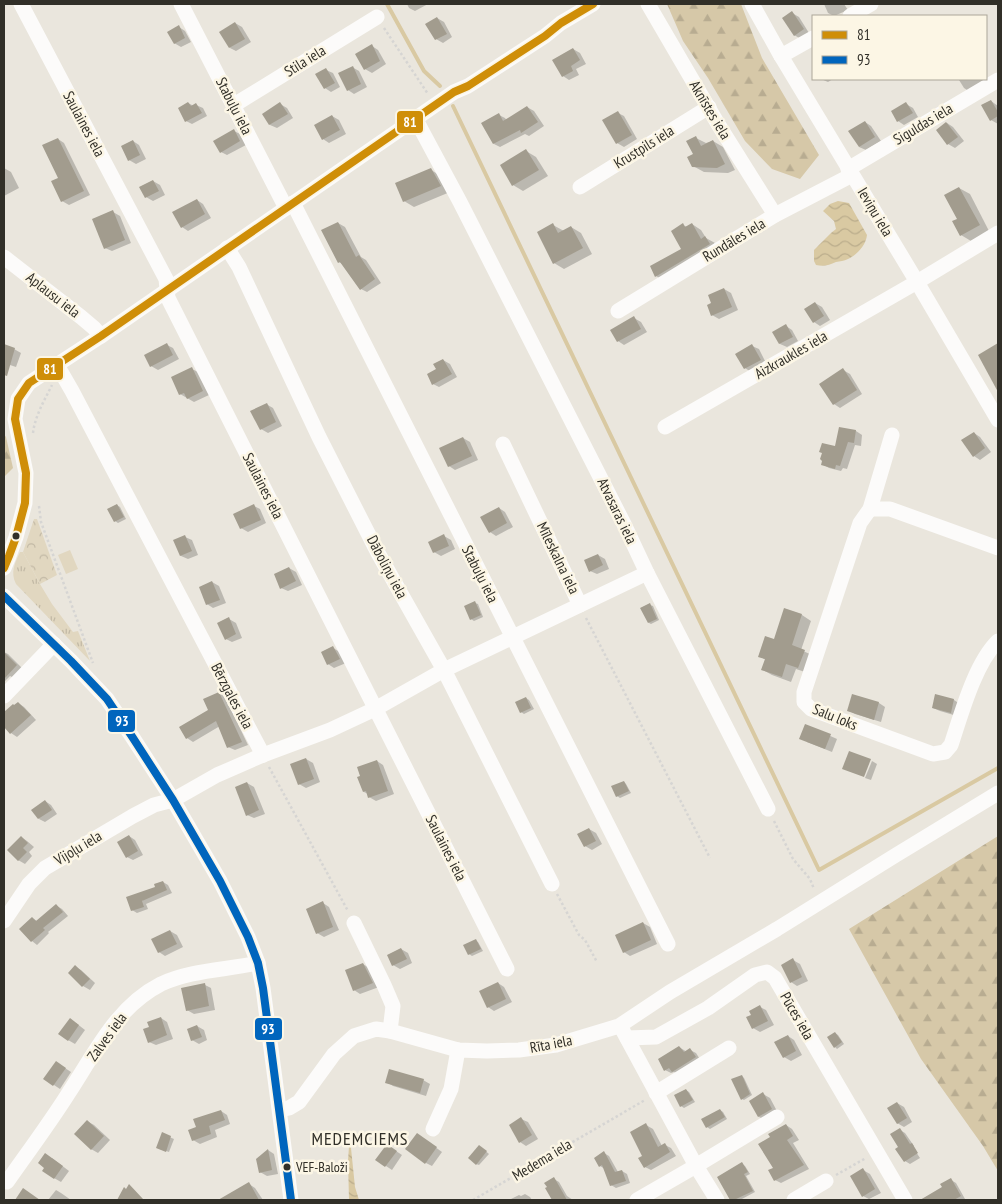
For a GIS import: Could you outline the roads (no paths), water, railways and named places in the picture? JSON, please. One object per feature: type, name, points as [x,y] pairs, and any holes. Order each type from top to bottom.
[{"type":"street","name":"Saulaines iela","points":[[21,4],[166,279],[168,298],[507,969]]},
{"type":"street","name":"Stabuļu iela","points":[[181,4],[289,205],[668,944]]},
{"type":"street","points":[[4,568],[16,537],[27,488],[26,473],[9,417],[29,383],[60,369],[101,336],[454,92],[468,86],[561,23],[593,4]]},
{"type":"street","name":"Aknīstes iela","points":[[648,4],[775,215]]},
{"type":"street","name":"Ieviņu iela","points":[[752,4],[850,172],[993,400],[998,420]]},
{"type":"street","points":[[852,15],[871,4]]},
{"type":"street","name":"Stila iela","points":[[234,105],[377,17]]},
{"type":"street","points":[[781,56],[812,39]]},
{"type":"street","name":"Siguldas iela","points":[[850,172],[998,80]]},
{"type":"street","name":"Krustpils iela","points":[[580,187],[709,107]]},
{"type":"street","name":"Atvasaras iela","points":[[422,114],[460,202],[768,809]]},
{"type":"street","name":"Rundāles iela","points":[[618,311],[775,215],[850,172]]},
{"type":"street","name":"Aizkraukles iela","points":[[665,428],[918,282],[998,233]]},
{"type":"street","name":"Dāboliņu iela","points":[[227,248],[239,267],[319,437],[370,536],[444,670],[552,884]]},
{"type":"street","name":"Aplausu iela","points":[[4,257],[81,317],[101,336]]},
{"type":"street","name":"Bērzgales iela","points":[[60,369],[263,755]]},
{"type":"street","name":"Salu loks","points":[[892,435],[870,508],[860,523],[804,692],[804,702],[811,709],[933,754],[945,752],[950,745],[971,687],[982,663],[998,641]]},
{"type":"street","name":"Mīleskalna iela","points":[[503,444],[580,605],[647,573]]},
{"type":"street","points":[[870,508],[890,509],[998,548]]},
{"type":"street","points":[[4,596],[107,699],[173,800],[220,881],[248,936],[258,963],[263,988],[291,1200]]},
{"type":"street","name":"Vijoļu iela","points":[[4,921],[29,884],[45,868],[154,805],[173,800],[217,775],[263,755],[330,730],[375,709],[444,670],[580,605]]},
{"type":"street","points":[[4,696],[54,644]]},
{"type":"street","name":"Rīta iela","points":[[280,1110],[289,1108],[299,1102],[334,1054],[354,1036],[376,1029],[390,1030],[458,1050],[487,1051],[519,1050],[556,1045],[623,1032],[670,992],[998,793]]},
{"type":"street","points":[[354,924],[393,1006],[390,1030]]},
{"type":"street","name":"Zalves iela","points":[[7,1182],[68,1094],[98,1046],[120,1016],[140,997],[162,984],[186,975],[258,963]]},
{"type":"street","name":"Pūces iela","points":[[623,1032],[656,1037],[708,1008],[755,975],[766,972],[776,978],[905,1200]]},
{"type":"street","points":[[623,1032],[696,1166],[717,1200]]},
{"type":"street","points":[[656,1093],[729,1048]]},
{"type":"street","points":[[433,1129],[451,1089],[458,1050]]},
{"type":"street","points":[[637,1200],[777,1117]]},
{"type":"street","points":[[794,1200],[826,1182]]},
{"type":"water","points":[[838,201],[849,203],[867,235],[865,242],[855,255],[844,261],[822,266],[816,265],[814,250],[836,229],[834,221],[823,211],[830,204]]},
{"type":"water","points":[[349,1146],[351,1148],[355,1187],[359,1200],[349,1200]]},
{"type":"waterway","points":[[387,4],[424,71],[440,86]]},
{"type":"waterway","points":[[453,106],[819,870],[998,768]]},
{"type":"place","name":"VEF-Baloži","points":[[287,1167]]},
{"type":"district","name":"MEDEMCIEMS","points":[[360,1139]]}]
